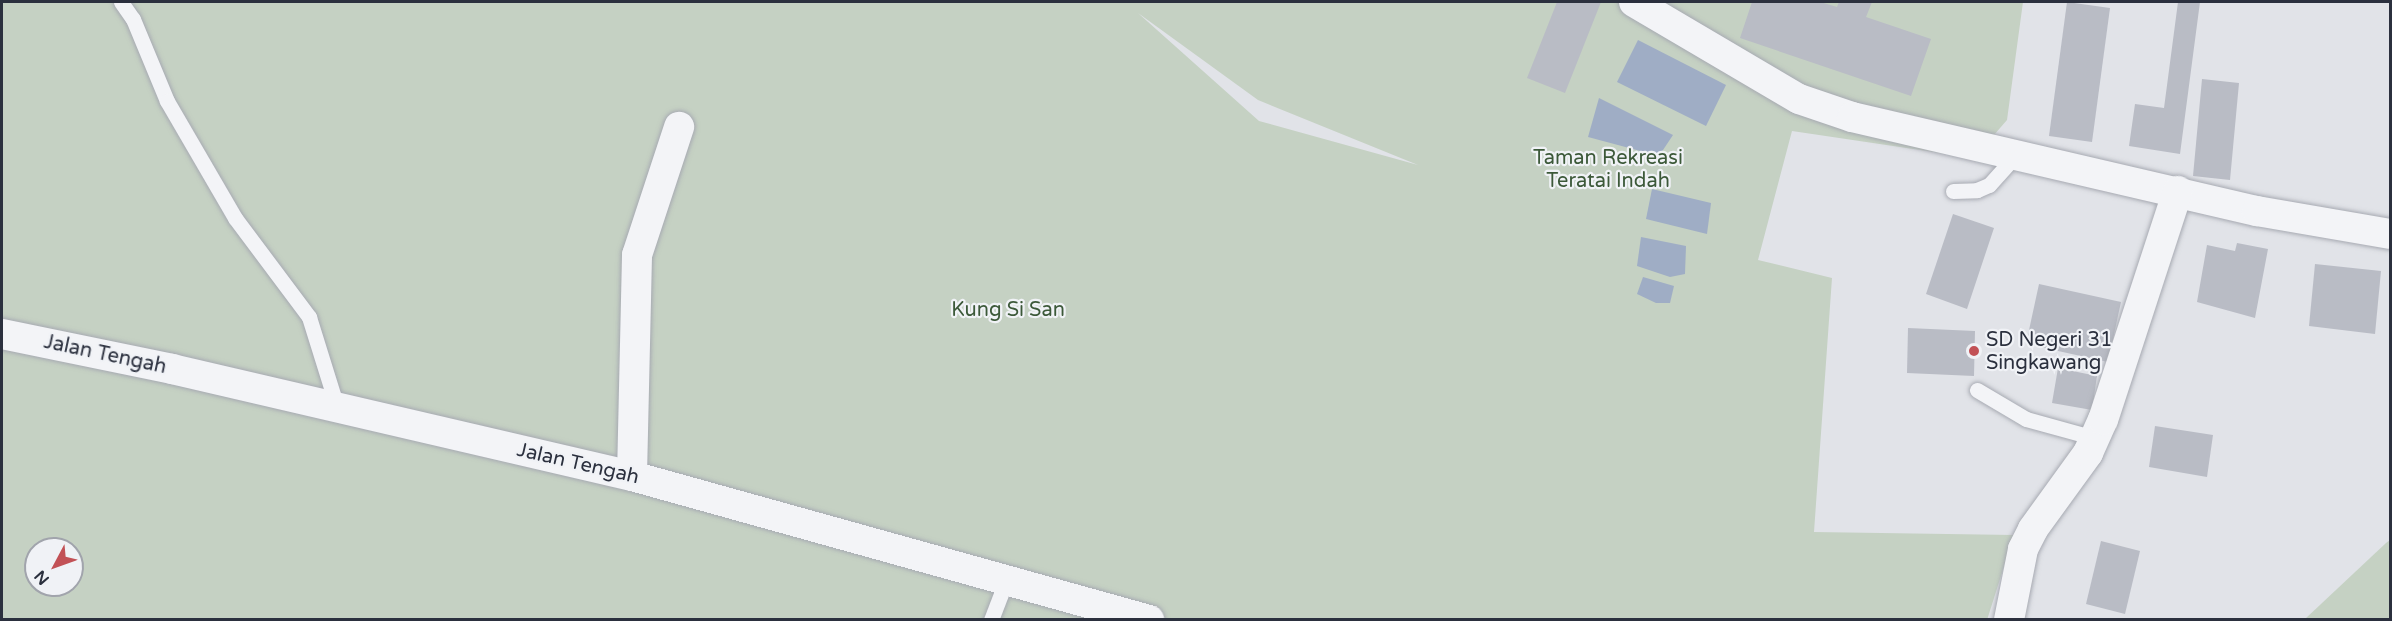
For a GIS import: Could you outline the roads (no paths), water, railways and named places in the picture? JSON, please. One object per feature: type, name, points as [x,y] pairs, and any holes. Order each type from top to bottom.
[{"type":"street","points":[[1634,2],[1799,99],[1852,117],[2257,211],[2391,234]]},
{"type":"street","points":[[632,476],[637,255],[679,127]]},
{"type":"street","points":[[2008,620],[2023,549],[2033,529],[2095,438],[2178,191]]},
{"type":"street","name":"Jalan Tengah","points":[[2,334],[172,369],[338,410],[632,476],[1149,620]]},
{"type":"lane","points":[[121,2],[133,19],[167,101],[235,218],[309,317],[338,410]]},
{"type":"lane","points":[[1953,191],[1977,190],[1989,185],[2016,155]]},
{"type":"lane","points":[[1977,390],[2026,419],[2095,438]]},
{"type":"lane","points":[[991,620],[1006,581]]},
{"type":"water","points":[[1638,40],[1726,85],[1706,126],[1617,82]]},
{"type":"water","points":[[1599,98],[1673,135],[1659,156],[1588,137]]},
{"type":"water","points":[[1652,189],[1711,203],[1707,234],[1646,219]]},
{"type":"water","points":[[1641,237],[1686,246],[1685,274],[1670,277],[1637,266]]},
{"type":"water","points":[[1643,277],[1674,286],[1670,303],[1656,303],[1637,294]]},
{"type":"place","name":"SD Negeri 31 Singkawang","points":[[1974,351]]},
{"type":"park label","name":"Taman Rekreasi Teratai Indah","points":[[1608,170]]},
{"type":"park label","name":"Kung Si San","points":[[1008,310]]}]
